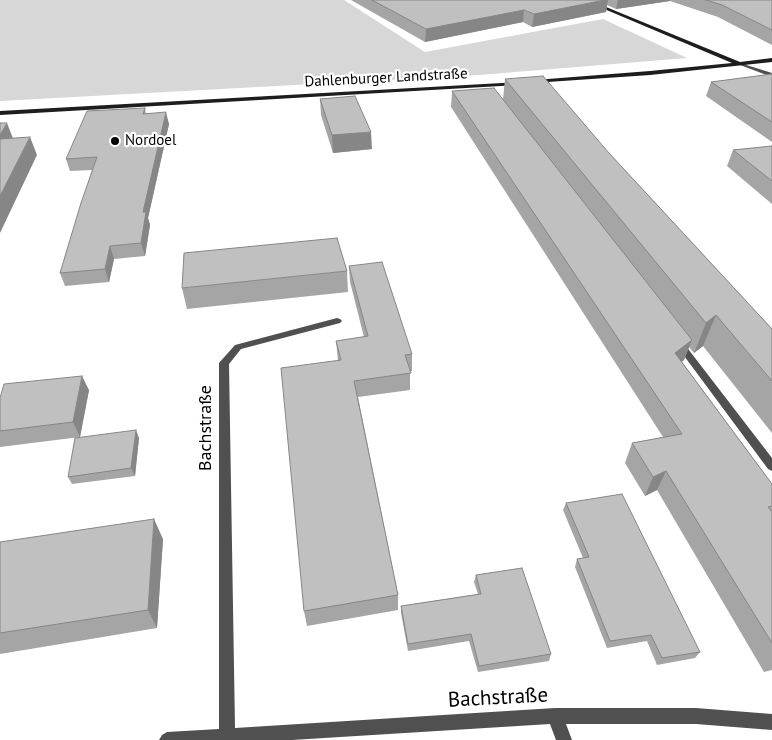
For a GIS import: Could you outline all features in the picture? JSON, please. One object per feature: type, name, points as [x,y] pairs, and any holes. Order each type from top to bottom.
[{"type":"main road","points":[[585,0],[742,64]]},
{"type":"main road","name":"Dahlenburger Landstraße","points":[[0,113],[482,85],[650,73],[772,60]]},
{"type":"street","points":[[742,64],[772,75]]},
{"type":"street","points":[[482,85],[489,94]]},
{"type":"street","name":"Bachstraße","points":[[227,736],[224,363],[238,347],[337,321]]},
{"type":"street","points":[[674,336],[772,466]]},
{"type":"street","points":[[555,716],[564,740]]},
{"type":"street","name":"Bachstraße","points":[[166,740],[555,716],[696,716],[772,722]]},
{"type":"shaded area","points":[[0,0],[344,0],[425,52],[603,19],[687,58],[479,75],[0,101]]},
{"type":"building","points":[[372,0],[605,0],[534,14],[524,10],[426,29]]},
{"type":"building","points":[[706,0],[772,0],[772,30],[722,5]]},
{"type":"building","points":[[772,74],[772,122],[711,82]]},
{"type":"building","points":[[543,76],[609,153],[772,329],[772,381],[716,315],[706,323],[505,79]]},
{"type":"building","points":[[494,88],[692,340],[675,353],[772,484],[772,506],[768,507],[772,512],[772,643],[666,471],[653,477],[632,443],[682,434],[452,91]]},
{"type":"building","points":[[355,96],[371,132],[332,135],[320,99]]},
{"type":"building","points":[[145,108],[143,114],[166,112],[143,212],[146,212],[141,243],[110,246],[105,269],[60,273],[97,157],[66,159],[87,111]]},
{"type":"building","points":[[0,123],[7,123],[0,135]]},
{"type":"building","points":[[30,137],[0,196],[0,139]]},
{"type":"building","points":[[772,146],[772,181],[733,150]]},
{"type":"building","points":[[337,238],[347,271],[182,288],[184,253]]},
{"type":"building","points":[[382,262],[412,354],[405,355],[411,373],[354,381],[398,595],[304,611],[281,368],[341,360],[336,341],[368,336],[349,266]]},
{"type":"building","points":[[82,376],[73,422],[0,431],[0,398],[4,384]]},
{"type":"building","points":[[136,430],[131,468],[68,477],[75,438]]},
{"type":"building","points":[[622,494],[700,652],[662,658],[651,635],[610,641],[577,559],[589,557],[566,503]]},
{"type":"building","points":[[154,519],[148,610],[0,633],[0,542]]},
{"type":"building","points":[[522,568],[551,654],[479,666],[471,634],[408,644],[401,606],[481,594],[476,575]]},
{"type":"place","name":"Nordoel","points":[[115,141]]}]
